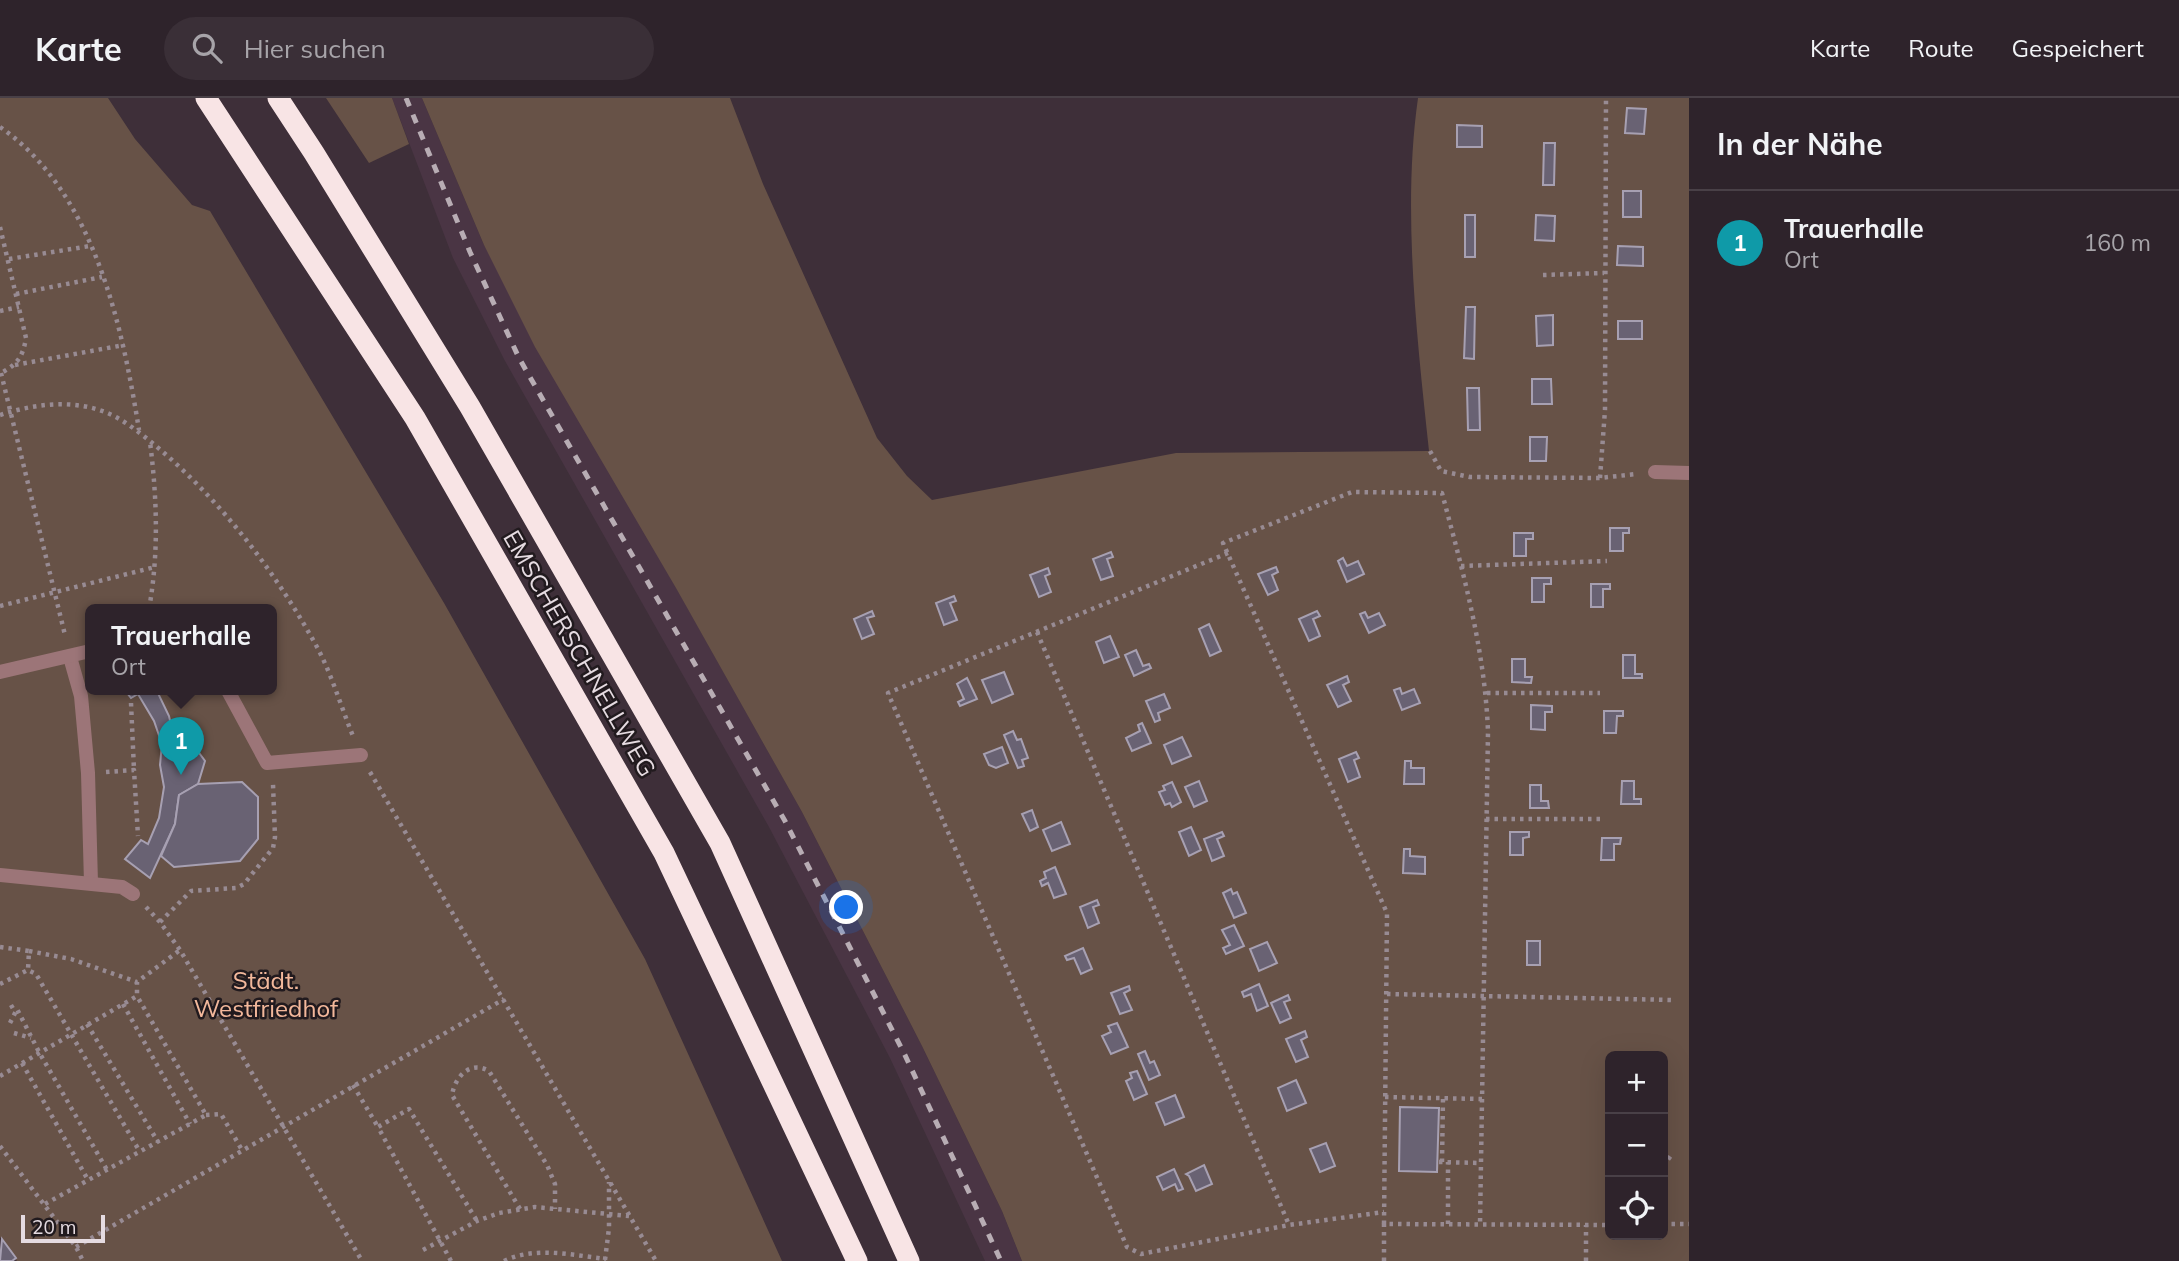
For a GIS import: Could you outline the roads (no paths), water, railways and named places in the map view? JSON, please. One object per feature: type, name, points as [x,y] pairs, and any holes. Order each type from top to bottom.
[{"type":"highway","name":"EMSCHERSCHNELLWEG","points":[[206,98],[415,418],[664,853],[857,1261]]},
{"type":"highway","name":"EMSCHERSCHNELLWEG","points":[[278,98],[470,407],[720,843],[909,1261]]},
{"type":"lane","points":[[1655,472],[1689,473]]},
{"type":"lane","points":[[0,672],[85,652]]},
{"type":"lane","points":[[70,657],[81,696],[88,773],[91,883]]},
{"type":"lane","points":[[230,695],[267,763],[361,755]]},
{"type":"lane","points":[[0,875],[122,887],[134,894]]},
{"type":"railway","points":[[406,98],[470,252],[519,358],[785,821],[904,1053],[1001,1261]]},
{"type":"place","name":"Trauerhalle","points":[[181,775]]},
{"type":"park label","name":"Städt. Westfriedhof","points":[[266,994]]}]
